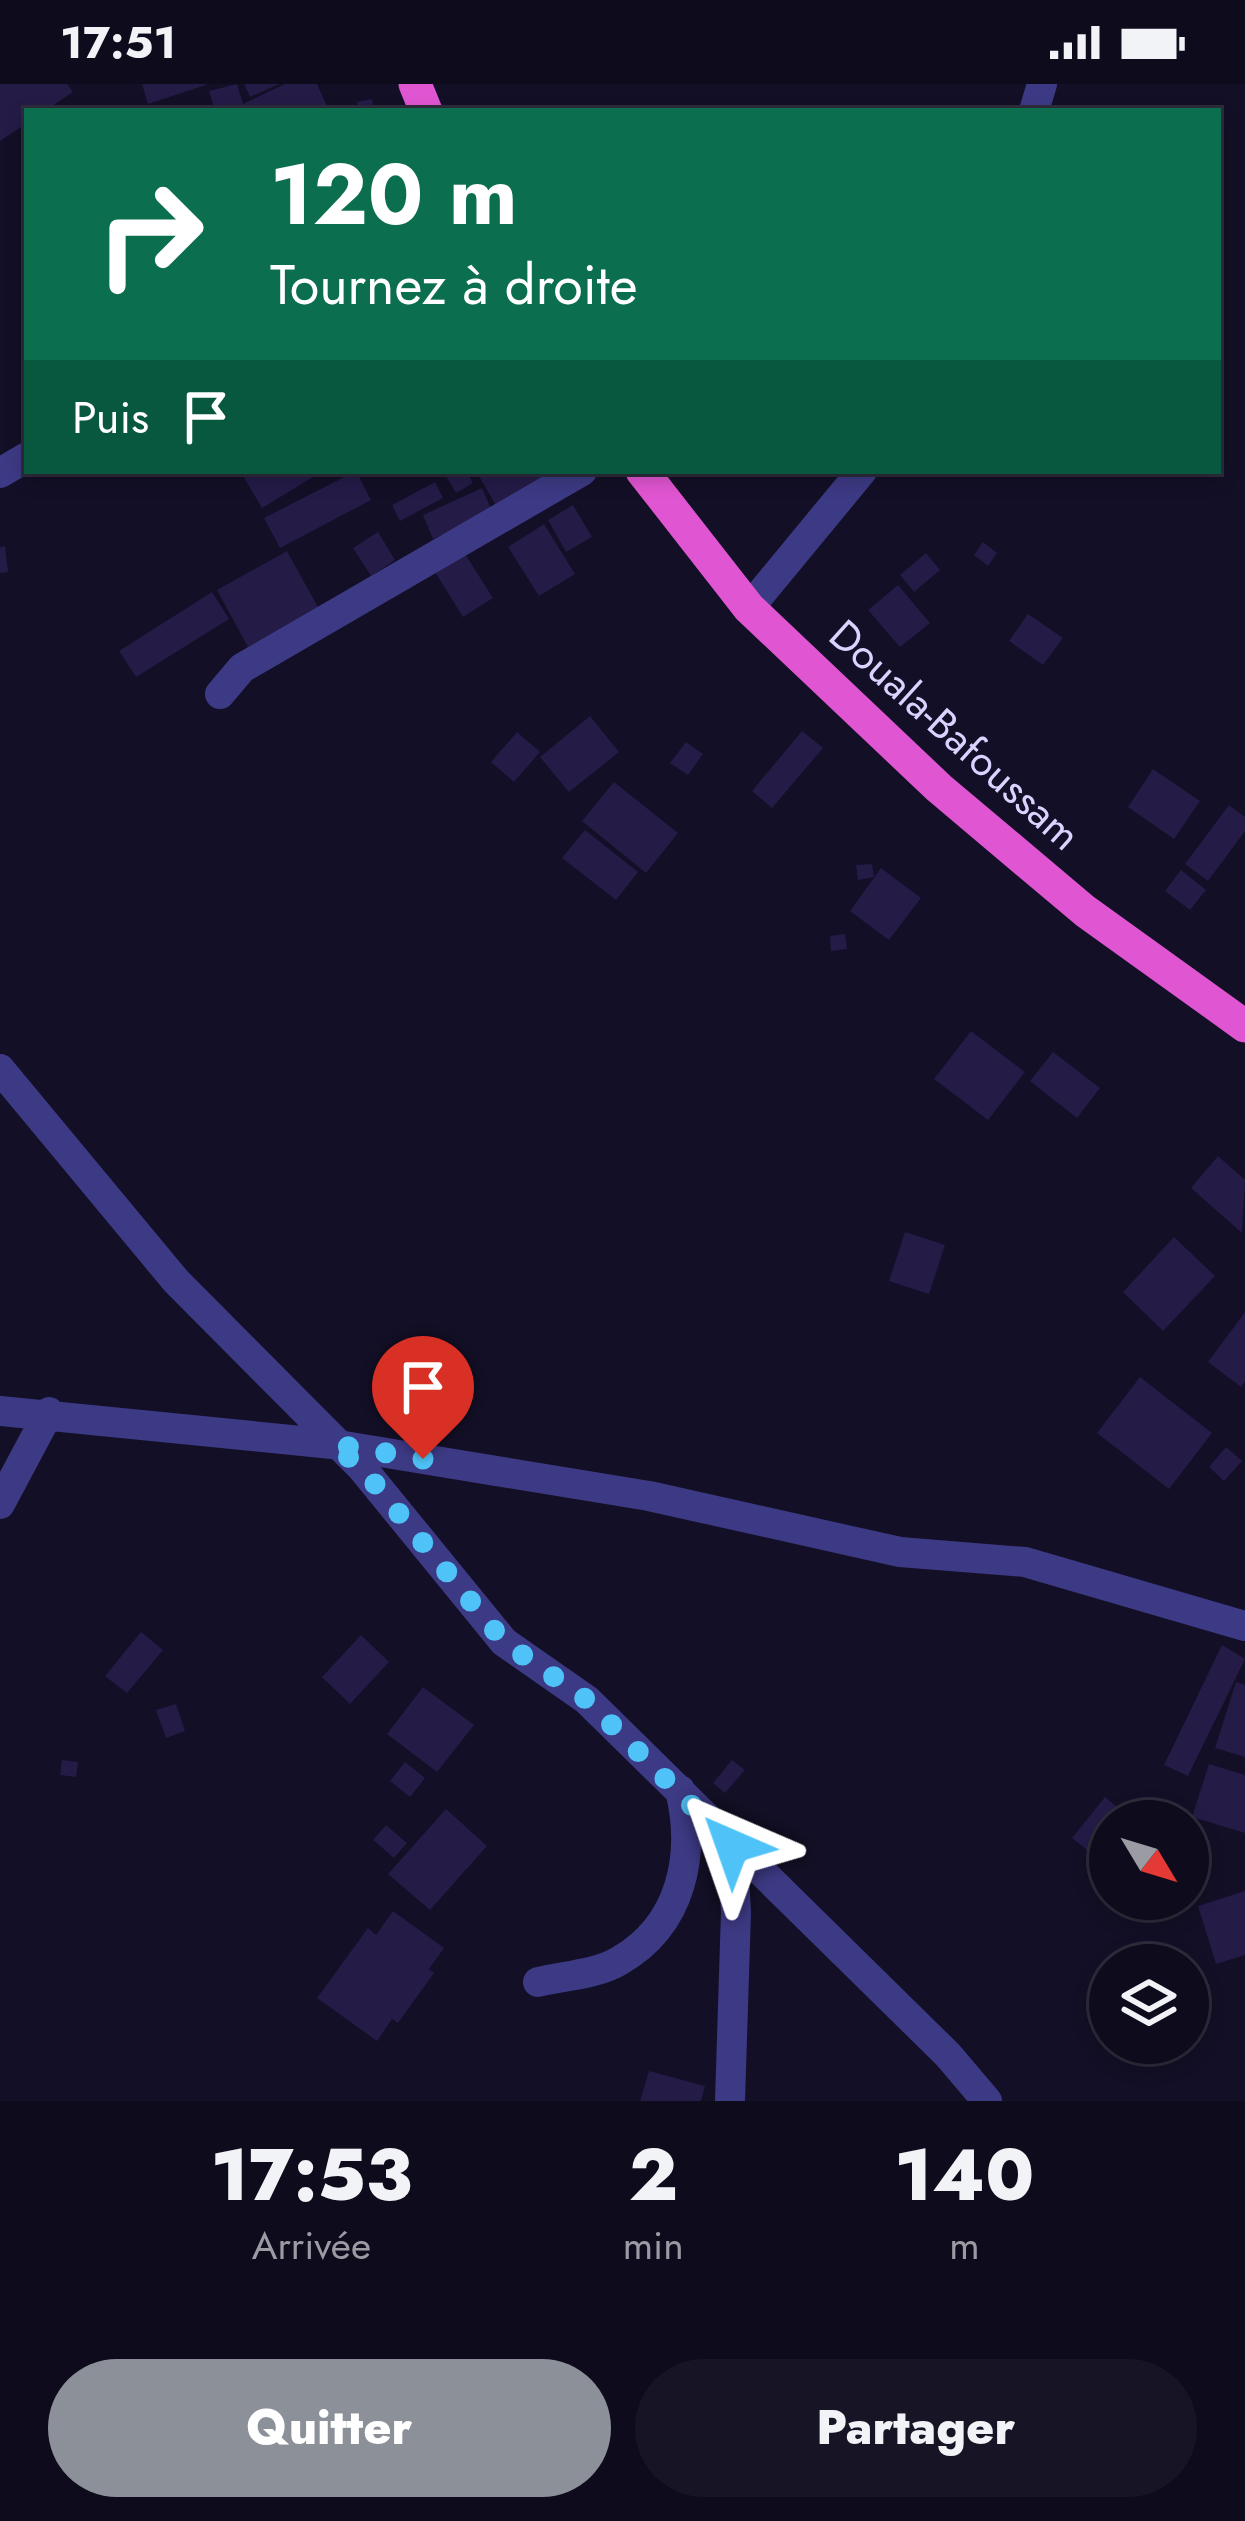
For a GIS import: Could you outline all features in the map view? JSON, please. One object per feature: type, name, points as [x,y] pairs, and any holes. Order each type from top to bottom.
[{"type":"highway","name":"Douala-Bafoussam","points":[[644,474],[749,608],[998,839],[1117,935],[1245,1026]]},
{"type":"street","points":[[220,694],[242,668],[577,474]]},
{"type":"street","points":[[749,608],[860,474]]},
{"type":"street","points":[[0,1069],[176,1281],[332,1444],[362,1468],[504,1642],[587,1700],[948,2055],[987,2101]]},
{"type":"street","points":[[0,1411],[49,1412],[332,1444],[649,1496],[900,1552],[1025,1562],[1245,1626]]},
{"type":"street","points":[[0,1504],[49,1412]]},
{"type":"street","points":[[538,1982],[618,1963],[676,1905],[688,1825],[680,1790]]},
{"type":"street","points":[[730,2101],[736,1912],[732,1846]]},
{"type":"building","points":[[0,84],[67,84],[73,92],[49,108],[24,108],[24,125],[0,141]]},
{"type":"building","points":[[142,84],[206,84],[206,85],[148,104]]},
{"type":"building","points":[[237,84],[243,104],[285,84],[317,84],[327,106],[214,108],[209,91]]},
{"type":"building","points":[[244,84],[279,84],[250,97]]},
{"type":"building","points":[[372,99],[374,108],[358,108],[357,102]]},
{"type":"building","points":[[242,474],[318,474],[262,508]]},
{"type":"building","points":[[350,474],[358,474],[371,500],[280,548],[264,518]]},
{"type":"building","points":[[445,474],[468,474],[473,483],[456,493]]},
{"type":"building","points":[[478,474],[554,474],[499,511]]},
{"type":"building","points":[[435,482],[443,498],[400,521],[392,505]]},
{"type":"building","points":[[482,488],[492,511],[433,539],[423,515]]},
{"type":"building","points":[[573,505],[592,537],[566,552],[548,520]]},
{"type":"building","points":[[544,524],[575,574],[539,596],[508,547]]},
{"type":"building","points":[[378,532],[395,560],[371,576],[353,548]]},
{"type":"building","points":[[983,542],[997,553],[988,566],[974,555]]},
{"type":"building","points":[[5,546],[8,572],[0,573],[0,547]]},
{"type":"building","points":[[287,551],[319,609],[248,647],[217,590]]},
{"type":"building","points":[[926,553],[940,570],[914,592],[900,575]]},
{"type":"building","points":[[465,554],[493,598],[463,617],[435,572]]},
{"type":"building","points":[[898,585],[930,623],[900,647],[868,610]]},
{"type":"building","points":[[212,592],[229,619],[136,677],[119,651]]},
{"type":"building","points":[[1028,614],[1063,638],[1043,665],[1009,641]]},
{"type":"building","points":[[590,716],[619,752],[569,792],[540,757]]},
{"type":"building","points":[[802,731],[823,748],[772,808],[752,791]]},
{"type":"building","points":[[517,732],[540,752],[514,782],[491,762]]},
{"type":"building","points":[[686,742],[703,754],[688,775],[670,763]]},
{"type":"building","points":[[1153,769],[1200,801],[1174,839],[1128,807]]},
{"type":"building","points":[[614,782],[678,833],[646,873],[582,821]]},
{"type":"building","points":[[1229,805],[1245,817],[1245,831],[1208,881],[1185,864]]},
{"type":"building","points":[[585,830],[638,872],[616,900],[562,858]]},
{"type":"building","points":[[872,864],[874,877],[858,880],[856,865]]},
{"type":"building","points":[[881,868],[921,898],[889,940],[850,911]]},
{"type":"building","points":[[1181,870],[1206,890],[1190,910],[1165,891]]},
{"type":"building","points":[[845,934],[847,949],[831,951],[830,936]]},
{"type":"building","points":[[971,1031],[1025,1072],[988,1120],[934,1079]]},
{"type":"building","points":[[1053,1052],[1100,1088],[1077,1118],[1030,1081]]},
{"type":"building","points":[[1218,1156],[1245,1180],[1242,1233],[1191,1188]]},
{"type":"building","points":[[905,1232],[945,1245],[929,1294],[889,1281]]},
{"type":"building","points":[[1174,1237],[1215,1276],[1163,1331],[1123,1292]]},
{"type":"building","points":[[1245,1312],[1245,1381],[1241,1387],[1208,1362]]},
{"type":"building","points":[[1140,1377],[1212,1433],[1169,1489],[1097,1433]]},
{"type":"building","points":[[1226,1447],[1242,1461],[1224,1481],[1209,1467]]},
{"type":"building","points":[[141,1632],[163,1650],[127,1693],[105,1676]]},
{"type":"building","points":[[361,1635],[389,1662],[350,1704],[322,1677]]},
{"type":"building","points":[[1222,1645],[1245,1659],[1188,1776],[1164,1765]]},
{"type":"building","points":[[1236,1682],[1245,1685],[1245,1757],[1215,1748]]},
{"type":"building","points":[[423,1687],[474,1725],[437,1772],[387,1734]]},
{"type":"building","points":[[176,1704],[185,1731],[166,1738],[156,1710]]},
{"type":"building","points":[[62,1760],[78,1762],[76,1777],[60,1775]]},
{"type":"building","points":[[732,1760],[745,1770],[725,1793],[713,1783]]},
{"type":"building","points":[[405,1762],[425,1778],[410,1797],[390,1781]]},
{"type":"building","points":[[1209,1764],[1245,1775],[1245,1833],[1209,1822],[1209,1800],[1197,1800]]},
{"type":"building","points":[[446,1809],[487,1846],[430,1910],[388,1874]]},
{"type":"building","points":[[1089,1817],[1089,1851],[1072,1838]]},
{"type":"building","points":[[386,1825],[407,1843],[394,1858],[373,1840]]},
{"type":"building","points":[[1245,1891],[1245,1955],[1216,1964],[1202,1920],[1209,1920],[1209,1902]]},
{"type":"building","points":[[393,1911],[444,1948],[429,1969],[434,1973],[398,2023],[392,2019],[377,2041],[317,1998],[368,1928],[376,1935]]},
{"type":"building","points":[[649,2071],[705,2086],[701,2101],[640,2101]]},
{"type":"route","points":[[423,1459],[332,1444],[362,1468],[504,1642],[587,1700],[732,1846]]}]
